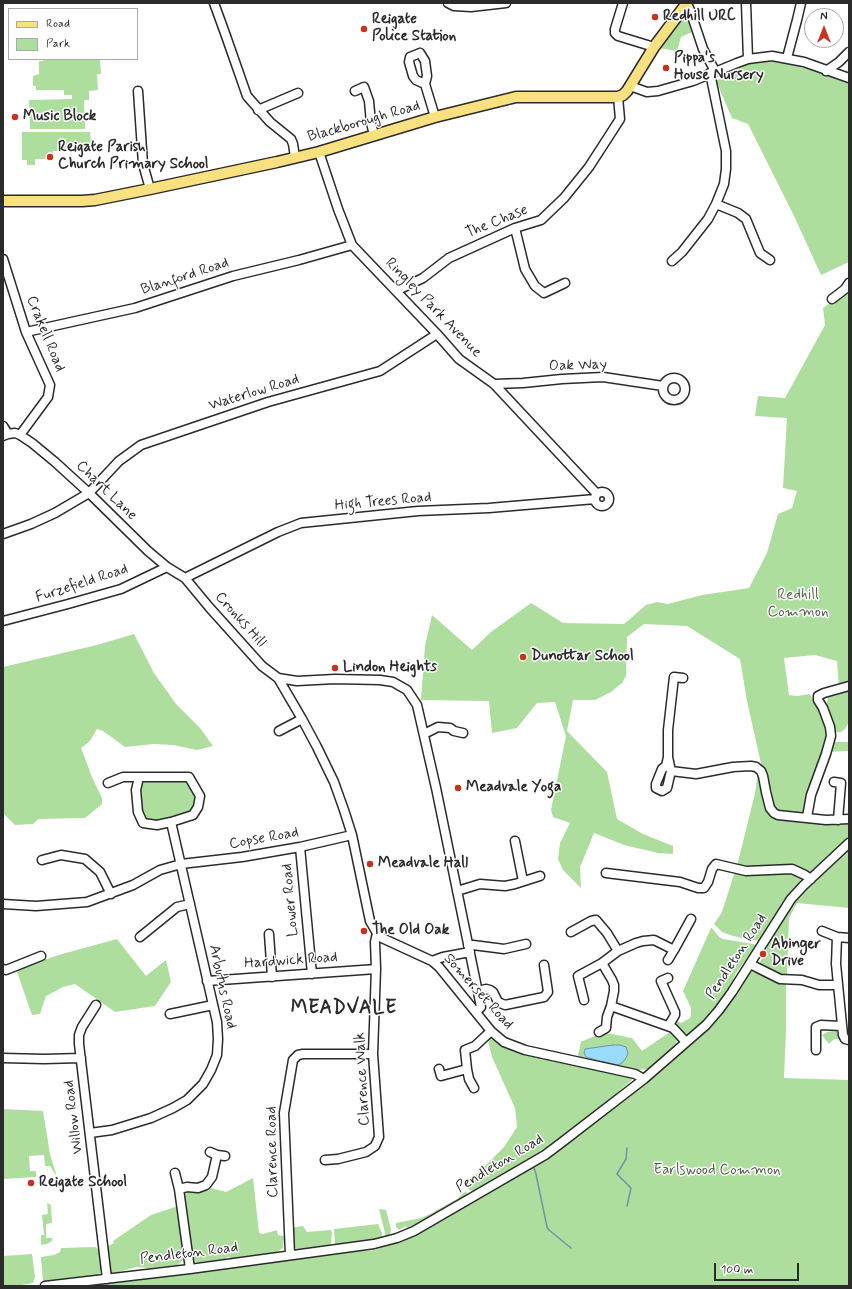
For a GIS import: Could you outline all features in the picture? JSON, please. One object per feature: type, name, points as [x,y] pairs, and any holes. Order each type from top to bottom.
[{"type":"main road","points":[[618,96],[623,94],[630,86],[654,47],[687,3]]},
{"type":"main road","name":"Blackborough Road","points":[[3,201],[95,200],[150,189],[319,152],[435,117],[516,97],[618,96]]},
{"type":"street","points":[[214,3],[247,96],[270,122],[291,139],[295,157]]},
{"type":"street","points":[[448,3],[454,6],[506,3]]},
{"type":"street","points":[[623,3],[615,33],[618,36],[654,47]]},
{"type":"street","points":[[672,261],[696,236],[708,219],[724,184],[726,169],[726,151],[712,72],[687,3]]},
{"type":"street","points":[[746,3],[748,60]]},
{"type":"street","points":[[787,58],[800,3]]},
{"type":"street","points":[[826,71],[849,52]]},
{"type":"street","points":[[630,86],[647,92],[653,92],[678,86],[712,72],[748,60],[772,56],[804,62],[849,78]]},
{"type":"street","points":[[426,84],[435,117]]},
{"type":"street","points":[[355,91],[364,88],[369,101],[371,123],[374,135]]},
{"type":"street","points":[[138,91],[143,164],[150,189]]},
{"type":"street","points":[[258,110],[298,93]]},
{"type":"street","name":"The Chase","points":[[396,292],[423,278],[449,258],[515,228],[541,220],[564,198],[589,167],[620,119],[618,96]]},
{"type":"street","name":"Ringley Park Avenue","points":[[319,152],[352,245],[459,359],[494,384],[596,496]]},
{"type":"street","points":[[716,204],[738,213],[746,219],[760,252],[770,260]]},
{"type":"street","points":[[515,228],[525,268],[535,286],[544,293],[565,283]]},
{"type":"street","name":"Blanford Road","points":[[26,332],[135,308],[233,276],[352,245]]},
{"type":"street","name":"Crakell Road","points":[[3,259],[26,332],[50,385],[48,397],[20,435]]},
{"type":"street","points":[[832,299],[845,289],[849,283]]},
{"type":"street","name":"Waterlow Road","points":[[3,534],[31,524],[55,513],[89,493],[119,461],[142,445],[268,402],[380,371],[437,334]]},
{"type":"street","name":"Oak Way","points":[[494,384],[603,377],[663,386]]},
{"type":"street","points":[[3,426],[6,435],[20,435]]},
{"type":"street","name":"Chart Lane","points":[[20,435],[44,452],[167,567],[185,578]]},
{"type":"street","name":"High Trees Road","points":[[185,578],[278,532],[302,524],[418,511],[489,508],[596,496]]},
{"type":"street","name":"Furzefield Road","points":[[3,622],[121,589],[167,567]]},
{"type":"street","name":"Cronks Hill","points":[[185,578],[209,608],[262,666],[278,678]]},
{"type":"street","points":[[668,758],[666,766],[662,769],[656,784],[656,788],[662,791],[667,788],[671,771],[668,758],[668,730],[671,676],[683,678]]},
{"type":"street","points":[[278,678],[302,718],[334,782],[352,835],[370,921],[377,933]]},
{"type":"street","points":[[278,678],[297,681],[335,679],[380,680],[393,682],[407,690],[417,704],[478,991],[481,1007],[476,1012]]},
{"type":"street","points":[[807,818],[811,795],[826,754],[830,736],[830,726],[818,700],[818,696],[849,686]]},
{"type":"street","points":[[279,731],[302,718]]},
{"type":"street","points":[[424,734],[438,727],[450,728],[454,731],[463,733]]},
{"type":"street","points":[[671,771],[696,774],[733,767],[756,767],[760,770],[763,776],[770,808],[774,813],[778,815],[826,820],[849,819]]},
{"type":"street","points":[[108,783],[123,777],[189,777],[200,796],[198,807],[193,814],[171,822],[157,825],[143,823],[138,812],[136,790],[139,778]]},
{"type":"street","points":[[838,820],[842,782]]},
{"type":"street","name":"Arbutus Road","points":[[90,1134],[112,1130],[151,1118],[180,1105],[198,1090],[211,1070],[217,1051],[218,1030],[213,1005],[171,822]]},
{"type":"street","name":"Copse Road","points":[[3,904],[36,906],[87,902],[133,885],[160,870],[181,864],[232,859],[300,847],[352,835]]},
{"type":"street","points":[[515,841],[523,881]]},
{"type":"street","name":"Pendleton Road","points":[[45,1286],[190,1269],[374,1244],[403,1236],[545,1155],[644,1079],[706,1025],[719,1010],[787,905],[811,879],[849,843]]},
{"type":"street","name":"Lower Road","points":[[300,847],[312,974]]},
{"type":"street","points":[[42,860],[61,855],[85,859],[100,872],[111,894]]},
{"type":"street","points":[[606,873],[680,882],[698,888],[704,888],[708,882],[712,868],[716,864],[740,870],[792,870],[811,879]]},
{"type":"street","points":[[457,891],[480,884],[505,886],[540,876]]},
{"type":"street","points":[[140,937],[177,906],[190,904]]},
{"type":"street","points":[[668,960],[691,919]]},
{"type":"street","points":[[570,932],[596,920],[607,933],[618,951]]},
{"type":"street","points":[[822,931],[837,937],[849,938]]},
{"type":"street","name":"Somerset Road","points":[[377,933],[382,938],[432,961],[439,967],[491,1031],[504,1042],[515,1047],[635,1074],[644,1079]]},
{"type":"street","name":"Clarence Walk","points":[[325,1160],[338,1159],[366,1152],[373,1148],[378,1141],[379,1134],[373,1054],[376,969],[375,942],[377,933]]},
{"type":"street","points":[[269,934],[272,977]]},
{"type":"street","points":[[837,937],[836,964],[838,973],[837,985],[841,1026],[845,1039],[849,1040]]},
{"type":"street","points":[[578,976],[602,963],[618,951],[636,943],[648,940],[660,942],[674,950]]},
{"type":"street","points":[[432,961],[469,949],[473,945],[504,949],[526,944]]},
{"type":"street","points":[[3,970],[41,956]]},
{"type":"street","points":[[599,1032],[606,1028],[607,1017],[614,991],[612,980],[602,963]]},
{"type":"street","points":[[750,964],[780,979],[802,980],[819,985],[837,985]]},
{"type":"street","points":[[478,991],[490,990],[493,992],[498,1002],[505,1005],[544,997],[548,992],[544,965]]},
{"type":"street","points":[[576,967],[584,1000]]},
{"type":"street","name":"Hardwick Road","points":[[207,981],[376,969]]},
{"type":"street","points":[[661,981],[675,1012],[675,1015],[669,1025]]},
{"type":"street","name":"Willow Road","points":[[96,1005],[84,1022],[80,1031],[79,1040],[107,1279]]},
{"type":"street","points":[[170,1014],[213,1005]]},
{"type":"street","points":[[611,1006],[669,1025],[677,1031],[686,1042]]},
{"type":"street","points":[[816,1050],[816,1027],[821,1025],[841,1026]]},
{"type":"street","points":[[474,1088],[469,1080],[465,1050],[475,1046],[491,1031]]},
{"type":"street","name":"Clarence Road","points":[[290,1255],[284,1113],[293,1060],[298,1055],[303,1054],[373,1054]]},
{"type":"street","points":[[3,1058],[81,1058]]},
{"type":"street","points":[[439,1069],[441,1076],[467,1069]]},
{"type":"street","points":[[179,1189],[187,1187],[198,1188],[206,1185],[212,1177],[217,1154]]},
{"type":"street","points":[[174,1173],[179,1189],[190,1269]]},
{"type":"green space","points":[[685,17],[688,19],[692,32],[681,37],[677,51],[659,48],[683,18]]},
{"type":"green space","points":[[100,60],[101,74],[97,74],[98,90],[89,91],[89,100],[84,100],[85,129],[30,129],[29,100],[72,99],[72,95],[64,95],[64,90],[36,90],[36,86],[33,86],[33,76],[39,74],[39,61]]},
{"type":"green space","points":[[779,61],[825,74],[849,84],[849,262],[821,275],[794,216],[748,124],[732,118],[716,81],[750,62]]},
{"type":"green space","points":[[22,132],[90,132],[92,151],[53,151],[53,154],[50,154],[50,159],[35,159],[35,165],[27,165],[27,160],[22,160]]},
{"type":"green space","name":"Redhill Common","points":[[849,290],[849,684],[839,687],[837,661],[815,655],[784,658],[789,695],[797,696],[810,694],[816,706],[827,703],[828,696],[849,690],[849,722],[845,729],[841,732],[830,733],[830,742],[849,742],[848,751],[825,752],[805,814],[780,812],[775,809],[771,805],[762,768],[747,701],[740,659],[687,626],[644,624],[627,637],[626,676],[622,683],[611,692],[595,700],[573,700],[567,731],[607,772],[617,819],[643,834],[673,846],[673,854],[658,853],[624,845],[594,833],[580,867],[581,888],[563,870],[558,859],[560,843],[570,823],[553,817],[551,810],[566,736],[555,702],[537,703],[517,728],[492,733],[489,701],[421,700],[425,646],[432,615],[472,650],[491,632],[531,603],[563,623],[624,624],[646,605],[657,602],[668,604],[702,595],[749,588],[767,553],[778,514],[792,508],[797,491],[783,488],[787,418],[755,416],[758,396],[785,398],[825,325],[823,308]]},
{"type":"green space","points":[[134,634],[154,673],[176,704],[200,728],[213,746],[197,750],[173,745],[154,744],[125,747],[103,731],[97,729],[90,741],[81,748],[102,798],[102,804],[85,818],[38,819],[33,824],[15,825],[3,813],[3,667],[97,645]]},
{"type":"green space","points":[[758,772],[768,812],[849,821],[849,838],[812,872],[808,874],[737,866],[755,793]]},
{"type":"green space","points":[[141,781],[186,781],[197,795],[195,808],[191,812],[164,821],[148,820],[141,814]]},
{"type":"green space","points":[[849,848],[849,908],[797,903],[789,918],[787,975],[780,974],[761,966],[760,962],[766,952],[767,946],[794,902]]},
{"type":"green space","points":[[735,871],[793,872],[801,877],[801,883],[781,907],[759,941],[733,936],[722,932],[714,924],[722,912]]},
{"type":"green space","points":[[711,928],[719,937],[723,939],[753,944],[756,946],[736,973],[727,994],[702,1024],[691,1034],[687,1034],[682,1032],[676,1023],[677,1021],[681,1023],[690,1018],[691,1014],[691,1008],[683,991]]},
{"type":"green space","points":[[117,939],[146,976],[166,960],[171,982],[155,1006],[115,1012],[75,984],[63,987],[46,996],[40,1014],[32,1015],[16,969],[62,954]]},
{"type":"green space","name":"Earlswood Common","points":[[751,972],[759,973],[774,981],[786,983],[784,1078],[849,1080],[849,1286],[70,1286],[351,1250],[367,1251],[405,1239],[500,1184],[656,1073],[709,1027],[747,975],[748,976]]},
{"type":"green space","points":[[837,1031],[839,1039],[834,1039],[829,1044],[822,1035],[827,1032]]},
{"type":"green space","points":[[670,1032],[677,1036],[676,1044],[648,1069],[637,1070],[624,1068],[621,1065],[618,1065],[622,1063],[620,1045],[585,1049],[584,1053],[586,1057],[584,1058],[578,1056],[581,1041],[597,1035],[599,1038],[607,1033],[632,1038],[642,1051]]},
{"type":"green space","points":[[491,1039],[510,1049],[628,1075],[632,1078],[632,1080],[604,1104],[541,1151],[473,1191],[466,1187],[470,1181],[504,1147],[517,1127],[515,1108],[492,1057],[488,1040]]},
{"type":"green space","points":[[3,1109],[43,1111],[50,1154],[57,1177],[50,1166],[45,1166],[44,1155],[29,1156],[30,1171],[36,1171],[36,1177],[3,1179]]},
{"type":"green space","points":[[253,1178],[259,1233],[263,1234],[277,1230],[278,1235],[284,1236],[283,1248],[277,1252],[232,1259],[229,1257],[224,1260],[196,1262],[191,1259],[183,1193],[205,1188],[208,1191],[211,1188],[226,1192]]},
{"type":"green space","points":[[466,1191],[466,1197],[424,1221],[407,1228],[406,1226],[399,1230],[396,1227],[396,1223],[421,1218],[430,1214],[457,1199]]},
{"type":"green space","points":[[47,1203],[51,1205],[52,1223],[46,1224],[46,1238],[52,1238],[52,1241],[41,1245],[41,1235],[44,1235],[42,1215],[48,1214]]},
{"type":"green space","points":[[178,1206],[184,1256],[178,1265],[149,1268],[136,1267],[110,1273],[104,1248],[114,1243],[113,1241],[151,1215]]},
{"type":"green space","points":[[379,1209],[386,1210],[391,1229],[390,1237],[386,1237]]},
{"type":"green space","points":[[378,1224],[382,1233],[381,1239],[335,1244],[334,1229]]},
{"type":"green space","points":[[303,1226],[307,1232],[331,1230],[331,1244],[329,1246],[295,1248],[292,1246],[289,1228]]},
{"type":"green space","points":[[95,1247],[99,1250],[101,1268],[100,1273],[97,1276],[43,1281],[41,1257],[54,1255],[60,1252],[61,1248]]},
{"type":"green space","points":[[32,1254],[35,1277],[33,1283],[3,1286],[3,1256]]},
{"type":"water","points":[[613,1045],[626,1047],[628,1053],[622,1063],[618,1065],[586,1057],[584,1053],[585,1049]]},
{"type":"waterway","points":[[627,1148],[626,1159],[617,1174],[631,1188],[627,1206]]},
{"type":"waterway","points":[[533,1165],[547,1227],[571,1248]]},
{"type":"place","name":"Redhill URC","points":[[655,17]]},
{"type":"place","name":"Reigate Police Station","points":[[364,29]]},
{"type":"place","name":"Pippa's House Nursery","points":[[666,68]]},
{"type":"place","name":"Music Block","points":[[15,117]]},
{"type":"place","name":"Reigate Parish Church Primary School","points":[[50,157]]},
{"type":"place","name":"Dunottar School","points":[[523,657]]},
{"type":"place","name":"Lindon Heights","points":[[335,668]]},
{"type":"place","name":"Meadvale Yoga","points":[[458,788]]},
{"type":"place","name":"Meadvale Hall","points":[[370,864]]},
{"type":"place","name":"The Old Oak","points":[[364,931]]},
{"type":"place","name":"Abinger Drive","points":[[763,954]]},
{"type":"place","name":"Reigate School","points":[[31,1183]]},
{"type":"district","name":"MEADVALE","points":[[344,1009]]}]
